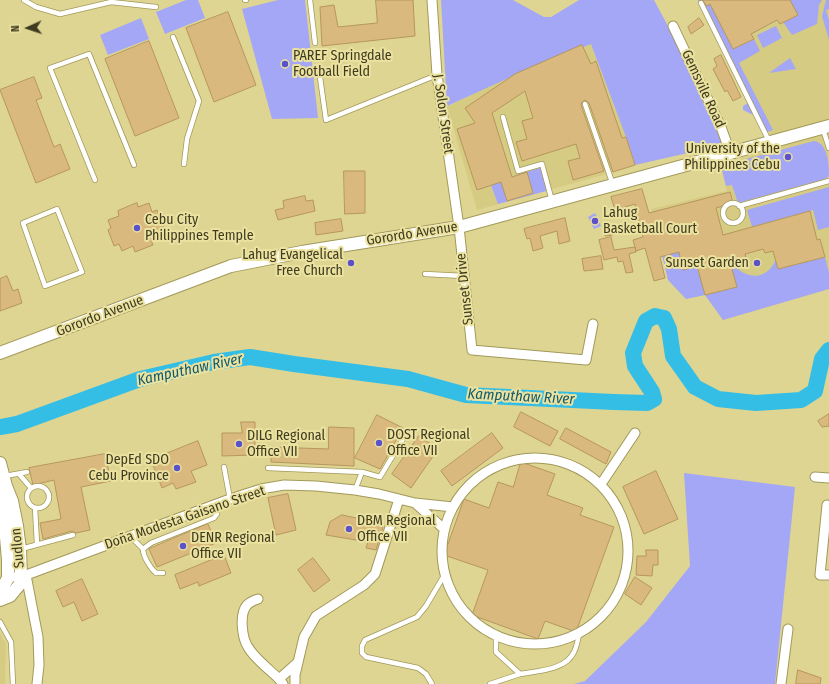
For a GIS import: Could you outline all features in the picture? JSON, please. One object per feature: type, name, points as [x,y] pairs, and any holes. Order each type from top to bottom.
[{"type":"main road","name":"Gorordo Avenue","points":[[0,353],[231,266],[302,252],[459,227],[826,127]]},
{"type":"main road","name":"Sudlon","points":[[0,464],[4,481],[12,501],[17,526],[23,576],[20,584],[10,596],[0,600]]},
{"type":"main road","name":"Sudlon","points":[[0,596],[1,590],[8,578],[8,560],[2,503],[4,481]]},
{"type":"street","name":"J. Solon Street","points":[[432,0],[437,75],[459,227]]},
{"type":"street","name":"Gemsvile Road","points":[[673,26],[721,127],[730,152]]},
{"type":"street","name":"Sunset Drive","points":[[459,227],[472,350],[586,360],[593,324]]},
{"type":"street","points":[[601,484],[635,433]]},
{"type":"street","points":[[524,458],[547,458],[568,463],[588,473],[601,484],[612,497],[622,517],[628,539],[628,562],[623,584],[612,604],[598,620],[579,634],[558,642],[536,644],[514,642],[496,636],[483,628],[466,614],[453,595],[445,574],[442,552],[444,529],[453,507],[466,488],[482,473],[502,463],[524,458]]},
{"type":"street","points":[[815,477],[829,478]]},
{"type":"street","name":"Doña Modesta Gaisano Street","points":[[8,578],[23,576],[230,499],[261,489],[284,485],[316,486],[355,490],[415,503],[453,507]]},
{"type":"street","points":[[295,684],[304,637],[316,616],[364,585],[375,574],[400,499]]},
{"type":"street","name":"Doña Modesta Gaisano Street","points":[[415,503],[444,529]]},
{"type":"street","points":[[829,506],[827,505],[820,575],[829,575]]},
{"type":"street","points":[[23,576],[38,637],[39,665],[37,684]]},
{"type":"street","points":[[258,599],[247,605],[244,610],[242,620],[243,634],[248,647],[281,681],[298,662]]},
{"type":"street","points":[[781,684],[788,629]]},
{"type":"lane","points":[[24,0],[36,7],[60,14],[111,2],[156,7]]},
{"type":"lane","points":[[310,0],[316,43]]},
{"type":"lane","points":[[702,3],[769,142]]},
{"type":"lane","points":[[173,37],[198,100],[187,139],[184,164]]},
{"type":"lane","points":[[95,180],[50,68],[89,54],[134,165]]},
{"type":"lane","points":[[319,70],[326,120],[437,75]]},
{"type":"lane","points":[[585,104],[613,185]]},
{"type":"lane","points":[[503,117],[518,171],[542,164],[552,201]]},
{"type":"lane","points":[[826,127],[829,148]]},
{"type":"lane","points":[[739,206],[743,213],[741,219],[736,223],[726,221],[723,212],[726,206],[732,204],[739,206],[829,181]]},
{"type":"lane","points":[[57,209],[82,272],[45,286],[23,223],[57,209]]},
{"type":"lane","points":[[425,274],[464,276]]},
{"type":"lane","points":[[268,468],[362,472],[380,477],[407,432]]},
{"type":"lane","points":[[224,467],[230,499]]},
{"type":"lane","points":[[4,481],[27,472]]},
{"type":"lane","points":[[355,490],[362,472]]},
{"type":"lane","points":[[19,474],[31,488]]},
{"type":"lane","points":[[37,486],[44,487],[50,498],[47,505],[42,508],[35,508],[29,504],[27,496],[31,488],[37,486]]},
{"type":"lane","points":[[143,549],[152,543],[214,518],[217,514],[213,506]]},
{"type":"lane","points":[[35,508],[37,544]]},
{"type":"lane","points":[[20,549],[73,534]]},
{"type":"lane","points":[[132,536],[143,549],[143,553],[152,570],[156,573],[163,573]]},
{"type":"lane","points":[[432,684],[426,674],[418,668],[366,657],[362,653],[362,646],[365,640],[372,636],[417,617],[426,606],[445,574]]},
{"type":"lane","points":[[0,622],[12,642],[13,684]]},
{"type":"lane","points":[[490,684],[520,674],[565,663],[575,651],[579,634]]},
{"type":"lane","points":[[496,636],[496,652],[520,674]]},
{"type":"shaded area","points":[[186,0],[198,0],[205,18],[165,34],[156,12]]},
{"type":"shaded area","name":"PAREF Springdale Football Field","points":[[278,0],[305,0],[318,118],[272,119],[242,9]]},
{"type":"shaded area","points":[[441,0],[513,0],[544,17],[551,17],[579,0],[654,0],[669,28],[723,145],[635,165],[591,44],[522,72],[447,106]]},
{"type":"shaded area","points":[[698,0],[708,0],[733,49],[754,39],[760,51],[739,63],[773,130],[767,132],[757,112],[751,114],[743,110],[743,106],[748,103]]},
{"type":"shaded area","name":"University of the Philippines Cebu","points":[[705,0],[829,0],[829,289],[723,320],[705,295],[686,299],[668,280],[651,209],[727,191],[720,165],[775,149],[767,126]]},
{"type":"shaded area","points":[[790,0],[822,0],[819,5],[817,24],[792,35],[783,22],[798,15]]},
{"type":"shaded area","points":[[826,0],[829,0],[829,9],[826,10],[829,20],[829,40],[822,16]]},
{"type":"shaded area","points":[[141,18],[149,39],[108,55],[100,35]]},
{"type":"shaded area","points":[[776,26],[782,38],[763,48],[757,35]]},
{"type":"shaded area","points":[[591,44],[626,137],[606,144],[614,172],[477,210],[447,106],[522,72]]},
{"type":"shaded area","points":[[790,58],[796,69],[769,73]]},
{"type":"shaded area","points":[[814,141],[822,146],[827,155],[829,176],[825,179],[738,203],[732,185],[726,186],[721,166]]},
{"type":"shaded area","points":[[543,167],[550,190],[498,204],[491,185],[501,180]]},
{"type":"shaded area","points":[[829,187],[829,227],[818,230],[813,210],[752,227],[747,210]]},
{"type":"shaded area","name":"Lahug Basketball Court","points":[[595,213],[601,226],[594,229],[588,217]]},
{"type":"shaded area","points":[[656,230],[670,254],[679,252],[683,269],[697,266],[705,295],[686,299],[668,280]]},
{"type":"shaded area","points":[[825,257],[829,273],[829,289],[723,320],[705,295],[736,287],[720,264],[736,260],[739,270],[755,276],[769,270],[776,259],[778,269]]},
{"type":"shaded area","points":[[684,473],[795,487],[775,684],[574,684],[585,681],[646,622],[690,566]]},
{"type":"shaded area","points":[[0,633],[6,644],[5,684],[0,684]]},
{"type":"building","points":[[376,0],[413,0],[415,36],[322,46],[320,7],[334,5],[338,27],[377,23]]},
{"type":"building","points":[[703,0],[790,0],[798,15],[780,24],[777,20],[751,34],[754,39],[733,49],[710,4],[707,6]]},
{"type":"building","points":[[228,12],[256,85],[214,102],[186,28]]},
{"type":"building","points":[[699,18],[704,25],[691,34],[688,27]]},
{"type":"building","points":[[149,41],[179,118],[135,136],[105,59]]},
{"type":"building","points":[[582,45],[591,64],[596,61],[622,138],[626,137],[635,165],[613,172],[589,103],[585,100],[581,105],[604,171],[573,180],[568,161],[580,158],[576,144],[522,161],[516,142],[527,139],[522,121],[533,118],[525,91],[492,113],[512,177],[527,172],[533,193],[507,201],[501,182],[477,190],[457,129],[475,123],[465,108],[515,74]]},
{"type":"building","points":[[721,55],[741,97],[733,101],[727,90],[725,92],[713,69],[717,66],[714,59]]},
{"type":"building","points":[[34,77],[42,98],[36,100],[54,147],[60,144],[70,169],[36,183],[0,90]]},
{"type":"building","points":[[344,171],[365,171],[365,213],[345,214]]},
{"type":"building","points":[[642,189],[649,213],[730,192],[733,203],[716,208],[723,235],[810,211],[817,240],[820,239],[825,257],[778,269],[773,251],[765,253],[763,249],[745,254],[746,257],[730,262],[737,287],[705,295],[697,266],[683,270],[679,252],[660,257],[665,278],[654,281],[645,248],[636,251],[633,240],[643,237],[635,204],[615,210],[611,197]]},
{"type":"building","points":[[305,196],[306,201],[313,200],[315,211],[278,220],[275,210],[284,208],[283,201]]},
{"type":"building","name":"Cebu City Philippines Temple","points":[[137,203],[138,207],[149,203],[152,212],[157,210],[164,227],[159,229],[162,236],[151,240],[153,245],[135,252],[133,246],[122,251],[119,244],[114,246],[108,230],[111,228],[108,220],[119,216],[118,211]]},
{"type":"building","points":[[565,218],[570,241],[559,244],[557,231],[540,236],[543,248],[533,251],[530,238],[527,239],[524,229]]},
{"type":"building","points":[[341,219],[343,231],[316,235],[315,223]]},
{"type":"building","points":[[612,226],[613,235],[605,236],[604,227]]},
{"type":"building","points":[[611,237],[614,250],[635,247],[636,252],[629,254],[633,272],[626,273],[623,261],[618,262],[617,257],[604,260],[599,240]]},
{"type":"building","points":[[601,256],[603,269],[584,271],[582,259]]},
{"type":"building","points":[[7,276],[13,291],[18,289],[22,303],[0,311],[0,279]]},
{"type":"building","points":[[521,412],[558,431],[550,446],[514,427]]},
{"type":"building","points":[[829,414],[829,426],[822,427],[818,421]]},
{"type":"building","name":"DOST Regional Office VII","points":[[377,415],[403,428],[380,469],[355,458]]},
{"type":"building","name":"DILG Regional Office VII","points":[[241,422],[255,422],[255,455],[222,456],[222,433],[242,433]]},
{"type":"building","points":[[329,427],[354,428],[354,466],[271,462],[271,447],[328,449]]},
{"type":"building","points":[[566,428],[611,452],[606,464],[560,439]]},
{"type":"building","points":[[492,433],[503,448],[452,486],[441,471]]},
{"type":"building","points":[[419,436],[438,449],[411,488],[392,474]]},
{"type":"building","name":"DepEd SDO Cebu Province","points":[[198,441],[207,465],[191,471],[196,482],[176,489],[173,483],[162,488],[151,460]]},
{"type":"building","points":[[105,454],[111,481],[81,487],[90,530],[76,533],[72,531],[43,539],[40,523],[61,519],[54,480],[33,485],[29,468]]},
{"type":"building","points":[[521,462],[555,474],[547,495],[583,508],[580,515],[614,527],[576,632],[545,621],[538,639],[472,615],[488,570],[444,555],[464,499],[489,508],[498,482],[513,487]]},
{"type":"building","points":[[656,471],[678,519],[644,534],[623,487]]},
{"type":"building","points":[[288,494],[296,530],[276,535],[268,498]]},
{"type":"building","name":"DBM Regional Office VII","points":[[342,515],[371,521],[371,523],[383,527],[376,550],[366,548],[368,542],[326,535],[330,522]]},
{"type":"building","name":"DENR Regional Office VII","points":[[208,524],[216,543],[157,567],[149,549]]},
{"type":"building","points":[[646,550],[658,550],[658,565],[653,565],[652,576],[636,575],[637,556],[646,556]]},
{"type":"building","points":[[224,555],[231,573],[199,586],[198,582],[180,589],[175,575]]},
{"type":"building","points":[[313,558],[330,580],[314,592],[298,570]]},
{"type":"building","points":[[635,577],[652,588],[641,605],[625,594]]},
{"type":"building","points":[[82,579],[98,614],[82,621],[74,602],[63,607],[56,591]]},
{"type":"building","points":[[798,670],[821,678],[820,684],[796,684]]},
{"type":"waterway","name":"Kamputhaw River","points":[[0,427],[17,424],[140,379],[214,362],[250,357],[408,379],[466,395],[647,403],[654,399],[652,392],[635,366],[633,353],[646,321],[655,316],[664,318],[669,329],[673,356],[695,387],[718,399],[756,403],[801,400],[815,391],[822,359],[829,350]]},
{"type":"place","name":"PAREF Springdale Football Field","points":[[285,64]]},
{"type":"place","name":"University of the Philippines Cebu","points":[[788,157]]},
{"type":"place","name":"Lahug Basketball Court","points":[[595,221]]},
{"type":"place","name":"Cebu City Philippines Temple","points":[[137,228]]},
{"type":"place","name":"Lahug Evangelical Free Church","points":[[351,263]]},
{"type":"place","name":"Sunset Garden","points":[[757,263]]},
{"type":"place","name":"DOST Regional Office VII","points":[[379,443]]},
{"type":"place","name":"DILG Regional Office VII","points":[[239,444]]},
{"type":"place","name":"DepEd SDO Cebu Province","points":[[177,468]]},
{"type":"place","name":"DBM Regional Office VII","points":[[349,529]]},
{"type":"place","name":"DENR Regional Office VII","points":[[183,546]]}]
